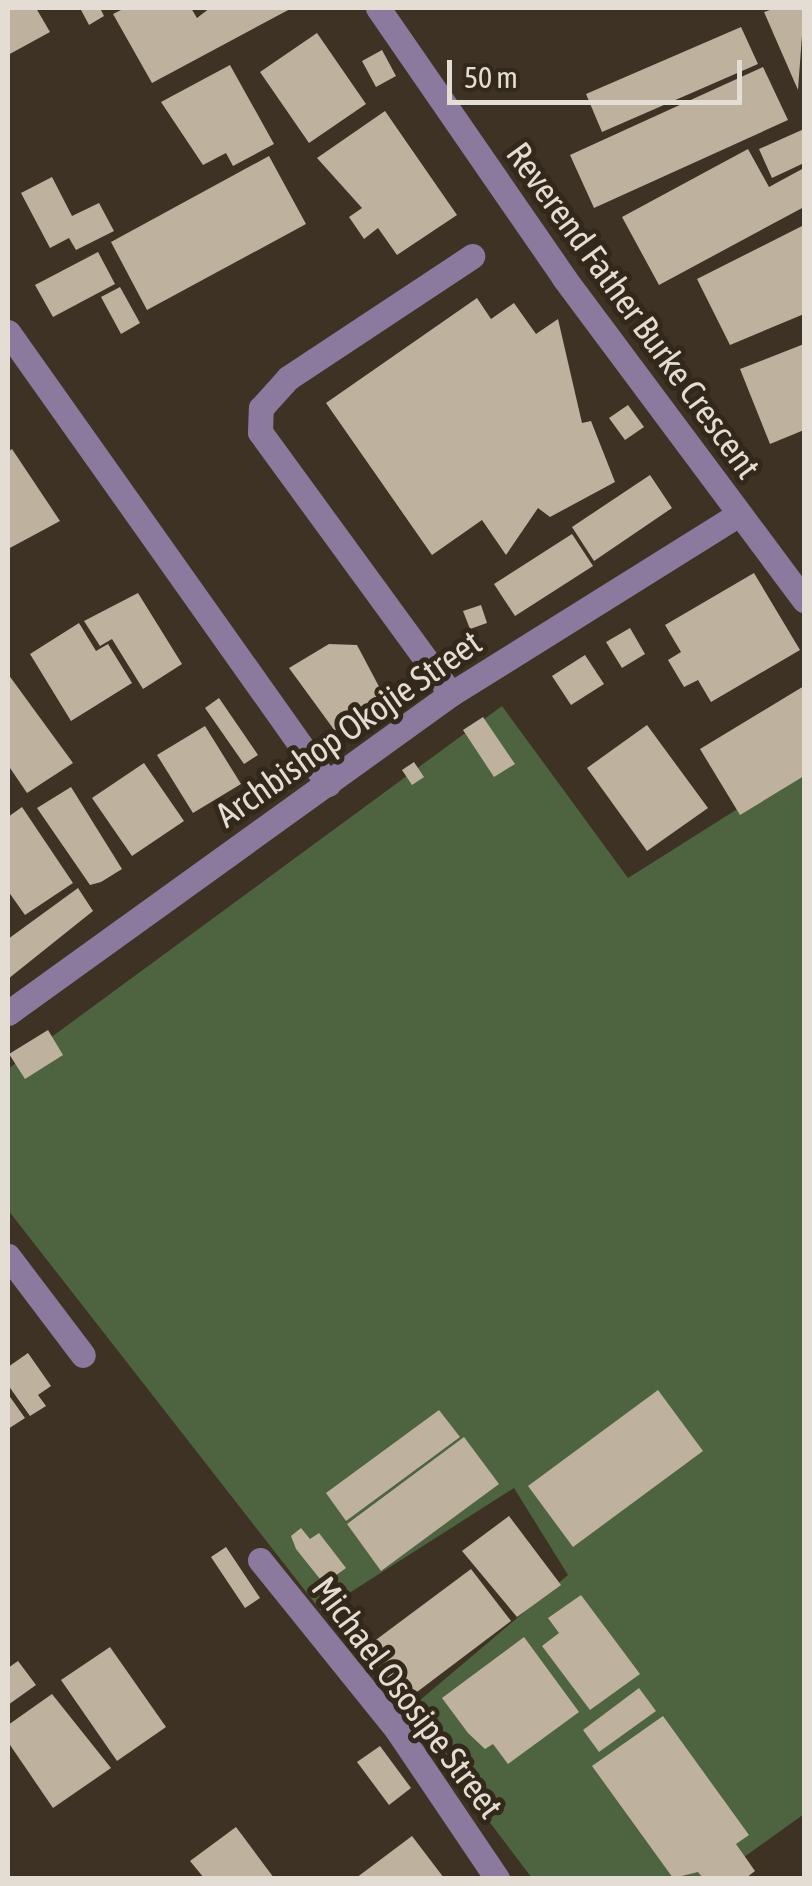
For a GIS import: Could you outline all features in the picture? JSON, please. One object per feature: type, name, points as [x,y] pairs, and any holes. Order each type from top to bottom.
[{"type":"street","name":"Reverend Father Burke Crescent","points":[[378,8],[737,515],[804,600]]},
{"type":"street","points":[[451,694],[260,432],[261,408],[288,378],[472,256]]},
{"type":"street","points":[[8,332],[328,784]]},
{"type":"street","name":"Archbishop Okojie Street","points":[[8,1013],[451,694],[737,515]]},
{"type":"street","points":[[8,1256],[82,1355]]},
{"type":"street","name":"Michael Ososipe Street","points":[[260,1560],[397,1730],[497,1878]]},
{"type":"green space","points":[[502,706],[628,878],[804,767],[804,1814],[715,1878],[532,1878],[406,1712],[568,1575],[514,1488],[321,1611],[8,1210],[8,1069]]},
{"type":"building","points":[[8,8],[36,8],[50,32],[8,55]]},
{"type":"building","points":[[80,8],[100,8],[104,16],[89,25]]},
{"type":"building","points":[[125,8],[191,8],[197,18],[210,8],[292,8],[152,83],[113,14]]},
{"type":"building","points":[[804,8],[798,90],[764,12]]},
{"type":"building","points":[[741,27],[758,64],[602,132],[586,94]]},
{"type":"building","points":[[317,33],[366,104],[309,143],[260,72]]},
{"type":"building","points":[[382,50],[396,76],[376,87],[362,61]]},
{"type":"building","points":[[230,65],[274,144],[233,166],[226,153],[203,165],[161,102]]},
{"type":"building","points":[[763,67],[788,120],[594,208],[570,155]]},
{"type":"building","points":[[385,111],[457,215],[397,255],[378,228],[364,239],[349,217],[362,208],[317,158]]},
{"type":"building","points":[[804,129],[804,163],[772,178],[759,149]]},
{"type":"building","points":[[748,149],[769,187],[804,168],[804,207],[659,285],[622,217]]},
{"type":"building","points":[[269,156],[306,224],[147,310],[111,242]]},
{"type":"building","points":[[52,177],[72,216],[99,203],[114,231],[76,250],[69,238],[50,248],[21,193]]},
{"type":"building","points":[[804,225],[804,314],[730,345],[697,279]]},
{"type":"building","points":[[98,252],[115,284],[53,317],[35,285]]},
{"type":"building","points":[[120,287],[140,323],[121,334],[101,297]]},
{"type":"building","points":[[477,298],[491,319],[514,303],[536,334],[558,319],[582,423],[591,421],[615,482],[550,517],[538,508],[506,555],[482,520],[432,555],[326,403]]},
{"type":"building","points":[[804,344],[804,430],[770,444],[740,369]]},
{"type":"building","points":[[628,405],[644,427],[625,440],[609,418]]},
{"type":"building","points":[[12,449],[60,521],[8,549],[8,452]]},
{"type":"building","points":[[650,475],[672,508],[594,561],[572,527]]},
{"type":"building","points":[[572,534],[593,566],[515,616],[494,584]]},
{"type":"building","points":[[754,573],[800,650],[711,702],[698,680],[684,687],[668,660],[681,652],[665,625]]},
{"type":"building","points":[[138,593],[182,664],[143,689],[112,639],[100,646],[84,621]]},
{"type":"building","points":[[481,605],[487,623],[470,629],[463,611]]},
{"type":"building","points":[[79,623],[96,651],[108,644],[132,683],[71,721],[30,654]]},
{"type":"building","points":[[630,628],[645,654],[622,668],[606,642]]},
{"type":"building","points":[[329,644],[357,645],[384,696],[335,731],[289,668]]},
{"type":"building","points":[[585,655],[604,684],[571,705],[552,676]]},
{"type":"building","points":[[8,674],[73,763],[27,793],[8,765]]},
{"type":"building","points":[[804,686],[804,776],[740,815],[700,749]]},
{"type":"building","points":[[219,698],[258,755],[244,764],[205,708]]},
{"type":"building","points":[[483,717],[515,764],[494,777],[463,730]]},
{"type":"building","points":[[647,725],[708,808],[647,851],[587,768]]},
{"type":"building","points":[[205,726],[241,784],[193,813],[157,755]]},
{"type":"building","points":[[414,762],[424,777],[412,785],[402,770]]},
{"type":"building","points":[[144,763],[184,821],[132,856],[92,798]]},
{"type":"building","points":[[71,787],[122,869],[90,885],[37,808]]},
{"type":"building","points":[[22,807],[73,883],[25,915],[8,891],[8,817]]},
{"type":"building","points":[[78,888],[93,911],[8,979],[8,939]]},
{"type":"building","points":[[48,1030],[63,1055],[25,1079],[9,1054]]},
{"type":"building","points":[[28,1353],[51,1386],[38,1395],[46,1406],[30,1416],[8,1385],[8,1367]]},
{"type":"building","points":[[658,1390],[703,1451],[573,1547],[528,1486]]},
{"type":"building","points":[[8,1394],[25,1418],[8,1429]]},
{"type":"building","points":[[439,1410],[460,1437],[346,1521],[326,1493]]},
{"type":"building","points":[[464,1437],[499,1484],[381,1571],[347,1524]]},
{"type":"building","points":[[509,1516],[561,1585],[517,1617],[462,1551]]},
{"type":"building","points":[[301,1528],[310,1539],[319,1533],[346,1568],[324,1584],[296,1549],[291,1536]]},
{"type":"building","points":[[226,1547],[260,1598],[245,1608],[211,1557]]},
{"type":"building","points":[[471,1569],[511,1621],[405,1701],[365,1648]]},
{"type":"building","points":[[581,1595],[640,1674],[590,1710],[542,1646],[559,1633],[548,1618]]},
{"type":"building","points":[[524,1637],[579,1712],[508,1764],[493,1744],[485,1749],[468,1733],[442,1698]]},
{"type":"building","points":[[110,1647],[166,1727],[117,1761],[61,1680]]},
{"type":"building","points":[[18,1661],[36,1685],[8,1705],[8,1668]]},
{"type":"building","points":[[639,1688],[656,1711],[599,1752],[583,1730]]},
{"type":"building","points":[[52,1694],[111,1768],[53,1808],[8,1742],[8,1725]]},
{"type":"building","points":[[663,1716],[749,1835],[736,1844],[755,1871],[746,1878],[703,1878],[698,1872],[673,1878],[592,1766]]},
{"type":"building","points":[[380,1746],[411,1788],[389,1805],[357,1762]]},
{"type":"building","points":[[236,1827],[274,1878],[204,1878],[190,1861]]},
{"type":"building","points":[[412,1836],[444,1878],[356,1878]]}]
